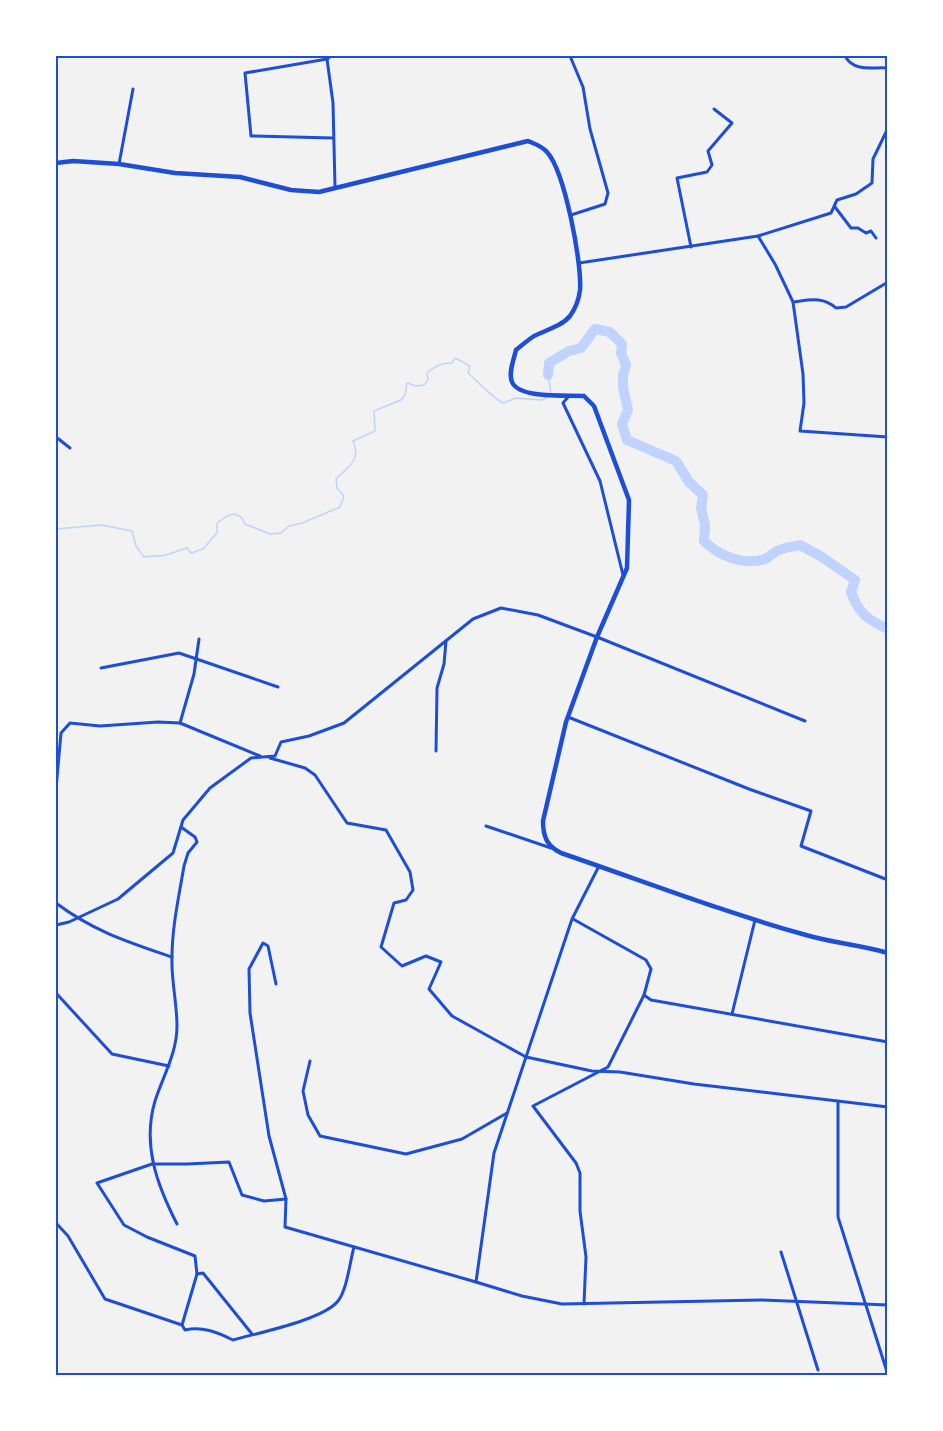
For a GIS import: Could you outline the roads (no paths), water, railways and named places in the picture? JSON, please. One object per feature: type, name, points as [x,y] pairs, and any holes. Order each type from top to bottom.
[{"type":"main road","points":[[56,163],[73,161],[119,164],[175,173],[240,177],[303,192],[335,189],[528,141],[548,152],[554,162],[571,215],[580,291],[577,303],[569,317],[531,338],[516,350],[511,374],[513,384],[519,390],[530,394],[584,396],[594,406],[629,500],[627,568],[597,637],[568,717],[543,821],[544,837],[550,848],[710,906],[809,936],[888,952]]},
{"type":"street","points":[[331,56],[327,59],[244,73],[251,136],[333,138]]},
{"type":"street","points":[[570,56],[583,87],[590,129],[608,193],[605,204],[571,215]]},
{"type":"street","points":[[845,56],[852,65],[858,68],[888,68]]},
{"type":"street","points":[[327,59],[333,103],[335,189]]},
{"type":"street","points":[[119,164],[133,89]]},
{"type":"street","points":[[691,247],[677,178],[707,172],[712,165],[708,151],[732,123],[714,109]]},
{"type":"street","points":[[578,263],[758,236],[831,213],[837,200],[856,194],[872,183],[873,159],[888,128]]},
{"type":"street","points":[[835,207],[851,228],[858,228],[866,233],[871,231],[876,238]]},
{"type":"street","points":[[758,236],[775,264],[793,302],[803,374],[804,403],[800,431],[888,437]]},
{"type":"street","points":[[793,302],[829,301],[836,308],[846,307],[888,282]]},
{"type":"street","points":[[569,395],[563,403],[600,481],[623,576]]},
{"type":"street","points":[[56,437],[70,448]]},
{"type":"street","points":[[56,925],[76,919],[118,899],[173,853],[183,820],[210,788],[251,758],[275,756],[281,742],[309,736],[344,723],[473,619],[501,608],[538,615],[805,721]]},
{"type":"street","points":[[180,723],[199,639]]},
{"type":"street","points":[[436,751],[436,688],[444,664],[446,641]]},
{"type":"street","points":[[101,668],[179,653],[278,687]]},
{"type":"street","points":[[568,717],[749,789],[811,811],[801,846],[888,880]]},
{"type":"street","points":[[56,789],[61,733],[70,723],[100,726],[158,722],[180,723],[265,757],[305,768],[315,775],[347,823],[386,830],[410,872],[413,890],[406,900],[394,903],[381,947],[402,966],[426,956],[441,962],[429,989],[452,1016],[526,1057],[601,1071],[888,1107]]},
{"type":"street","points":[[486,826],[550,848]]},
{"type":"street","points":[[177,1224],[152,1164],[150,1134],[155,1102],[169,1066],[177,1028],[171,957],[184,866],[188,853],[196,842],[195,837],[181,827]]},
{"type":"street","points":[[476,1282],[494,1153],[572,919],[598,866]]},
{"type":"street","points":[[56,903],[76,919],[104,933],[171,957]]},
{"type":"street","points":[[572,919],[646,960],[651,969],[644,995],[608,1067],[533,1106],[576,1163],[580,1173],[580,1211],[586,1257],[584,1304]]},
{"type":"street","points":[[732,1014],[755,920]]},
{"type":"street","points":[[276,984],[268,946],[263,943],[249,969],[250,1013],[269,1136],[286,1199],[285,1227],[522,1296],[562,1304],[797,1301],[888,1305]]},
{"type":"street","points":[[56,993],[112,1054],[169,1066]]},
{"type":"street","points":[[644,995],[651,1000],[888,1042]]},
{"type":"street","points":[[310,1061],[303,1090],[308,1115],[320,1136],[406,1154],[462,1139],[507,1113]]},
{"type":"street","points":[[837,1102],[838,1217],[888,1375]]},
{"type":"street","points":[[182,1325],[197,1274],[195,1256],[124,1225],[97,1183],[152,1164],[229,1162],[242,1196],[264,1201],[286,1199]]},
{"type":"street","points":[[56,1223],[68,1236],[105,1299],[182,1325],[185,1330],[196,1327],[219,1333],[233,1340],[317,1316],[338,1301],[344,1288],[354,1247]]},
{"type":"street","points":[[781,1252],[818,1370]]},
{"type":"street","points":[[197,1274],[203,1274],[252,1334]]},
{"type":"waterway","points":[[548,375],[549,363],[569,351],[581,348],[595,329],[610,332],[622,344],[621,353],[626,365],[623,387],[628,410],[622,424],[627,440],[676,461],[689,482],[703,495],[701,508],[705,525],[704,541],[724,555],[749,561],[765,559],[780,550],[800,545],[855,580],[851,592],[857,606],[875,623],[888,629]]},
{"type":"waterway","points":[[56,529],[101,525],[132,531],[136,546],[144,557],[163,556],[187,548],[191,553],[203,549],[217,533],[217,523],[232,515],[240,516],[245,524],[270,534],[281,533],[289,526],[340,507],[344,496],[337,488],[336,479],[354,459],[356,454],[353,441],[375,431],[374,411],[401,400],[405,395],[407,383],[416,386],[424,385],[428,380],[427,373],[438,365],[452,363],[455,358],[470,366],[468,373],[503,403],[516,398],[541,400],[549,397]]},
{"type":"waterway","points":[[548,375],[551,393]]}]
